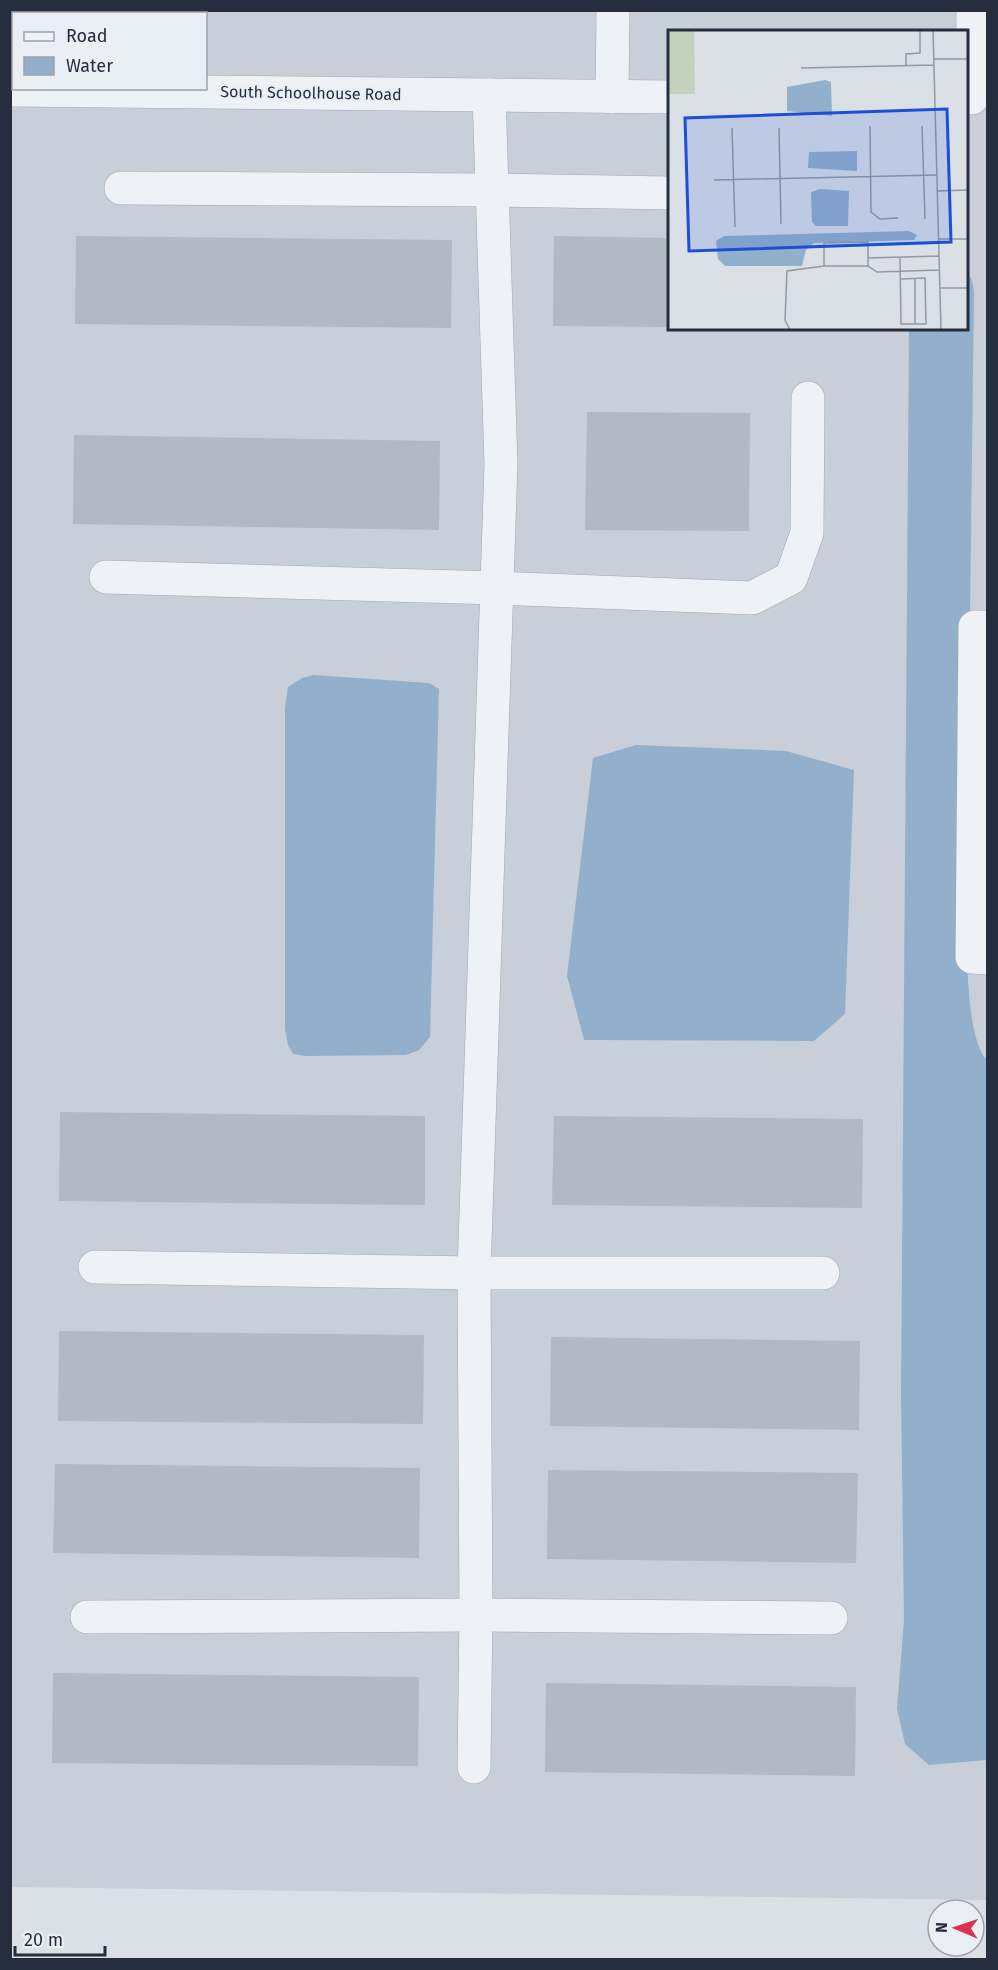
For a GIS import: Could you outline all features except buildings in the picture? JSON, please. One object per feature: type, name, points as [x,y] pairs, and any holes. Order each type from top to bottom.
[{"type":"street","points":[[612,97],[613,10]]},
{"type":"street","points":[[973,10],[975,98]]},
{"type":"street","name":"South Schoolhouse Road","points":[[10,90],[668,97]]},
{"type":"street","points":[[474,1767],[476,1615],[474,1273],[501,464],[489,95]]},
{"type":"street","points":[[121,188],[668,193]]},
{"type":"street","points":[[105,577],[752,598],[791,578],[807,532],[808,398]]},
{"type":"street","points":[[987,627],[975,627],[972,945],[972,957],[987,958]]},
{"type":"street","points":[[95,1267],[474,1273],[823,1273]]},
{"type":"street","points":[[87,1617],[476,1615],[831,1618]]},
{"type":"shaded area","points":[[11,11],[987,11],[987,1900],[986,1898],[926,1899],[11,1887]]},
{"type":"water","points":[[968,274],[972,280],[974,292],[966,942],[973,1023],[981,1052],[988,1061],[987,1760],[929,1765],[905,1744],[897,1709],[904,1620],[901,1393],[909,330],[968,330]]},
{"type":"water","points":[[313,675],[429,683],[439,689],[430,1037],[419,1050],[406,1055],[305,1056],[293,1054],[288,1045],[285,1029],[285,708],[288,687],[302,678]]},
{"type":"water","points":[[636,745],[786,751],[854,770],[845,1014],[814,1041],[584,1040],[567,976],[593,758]]}]
